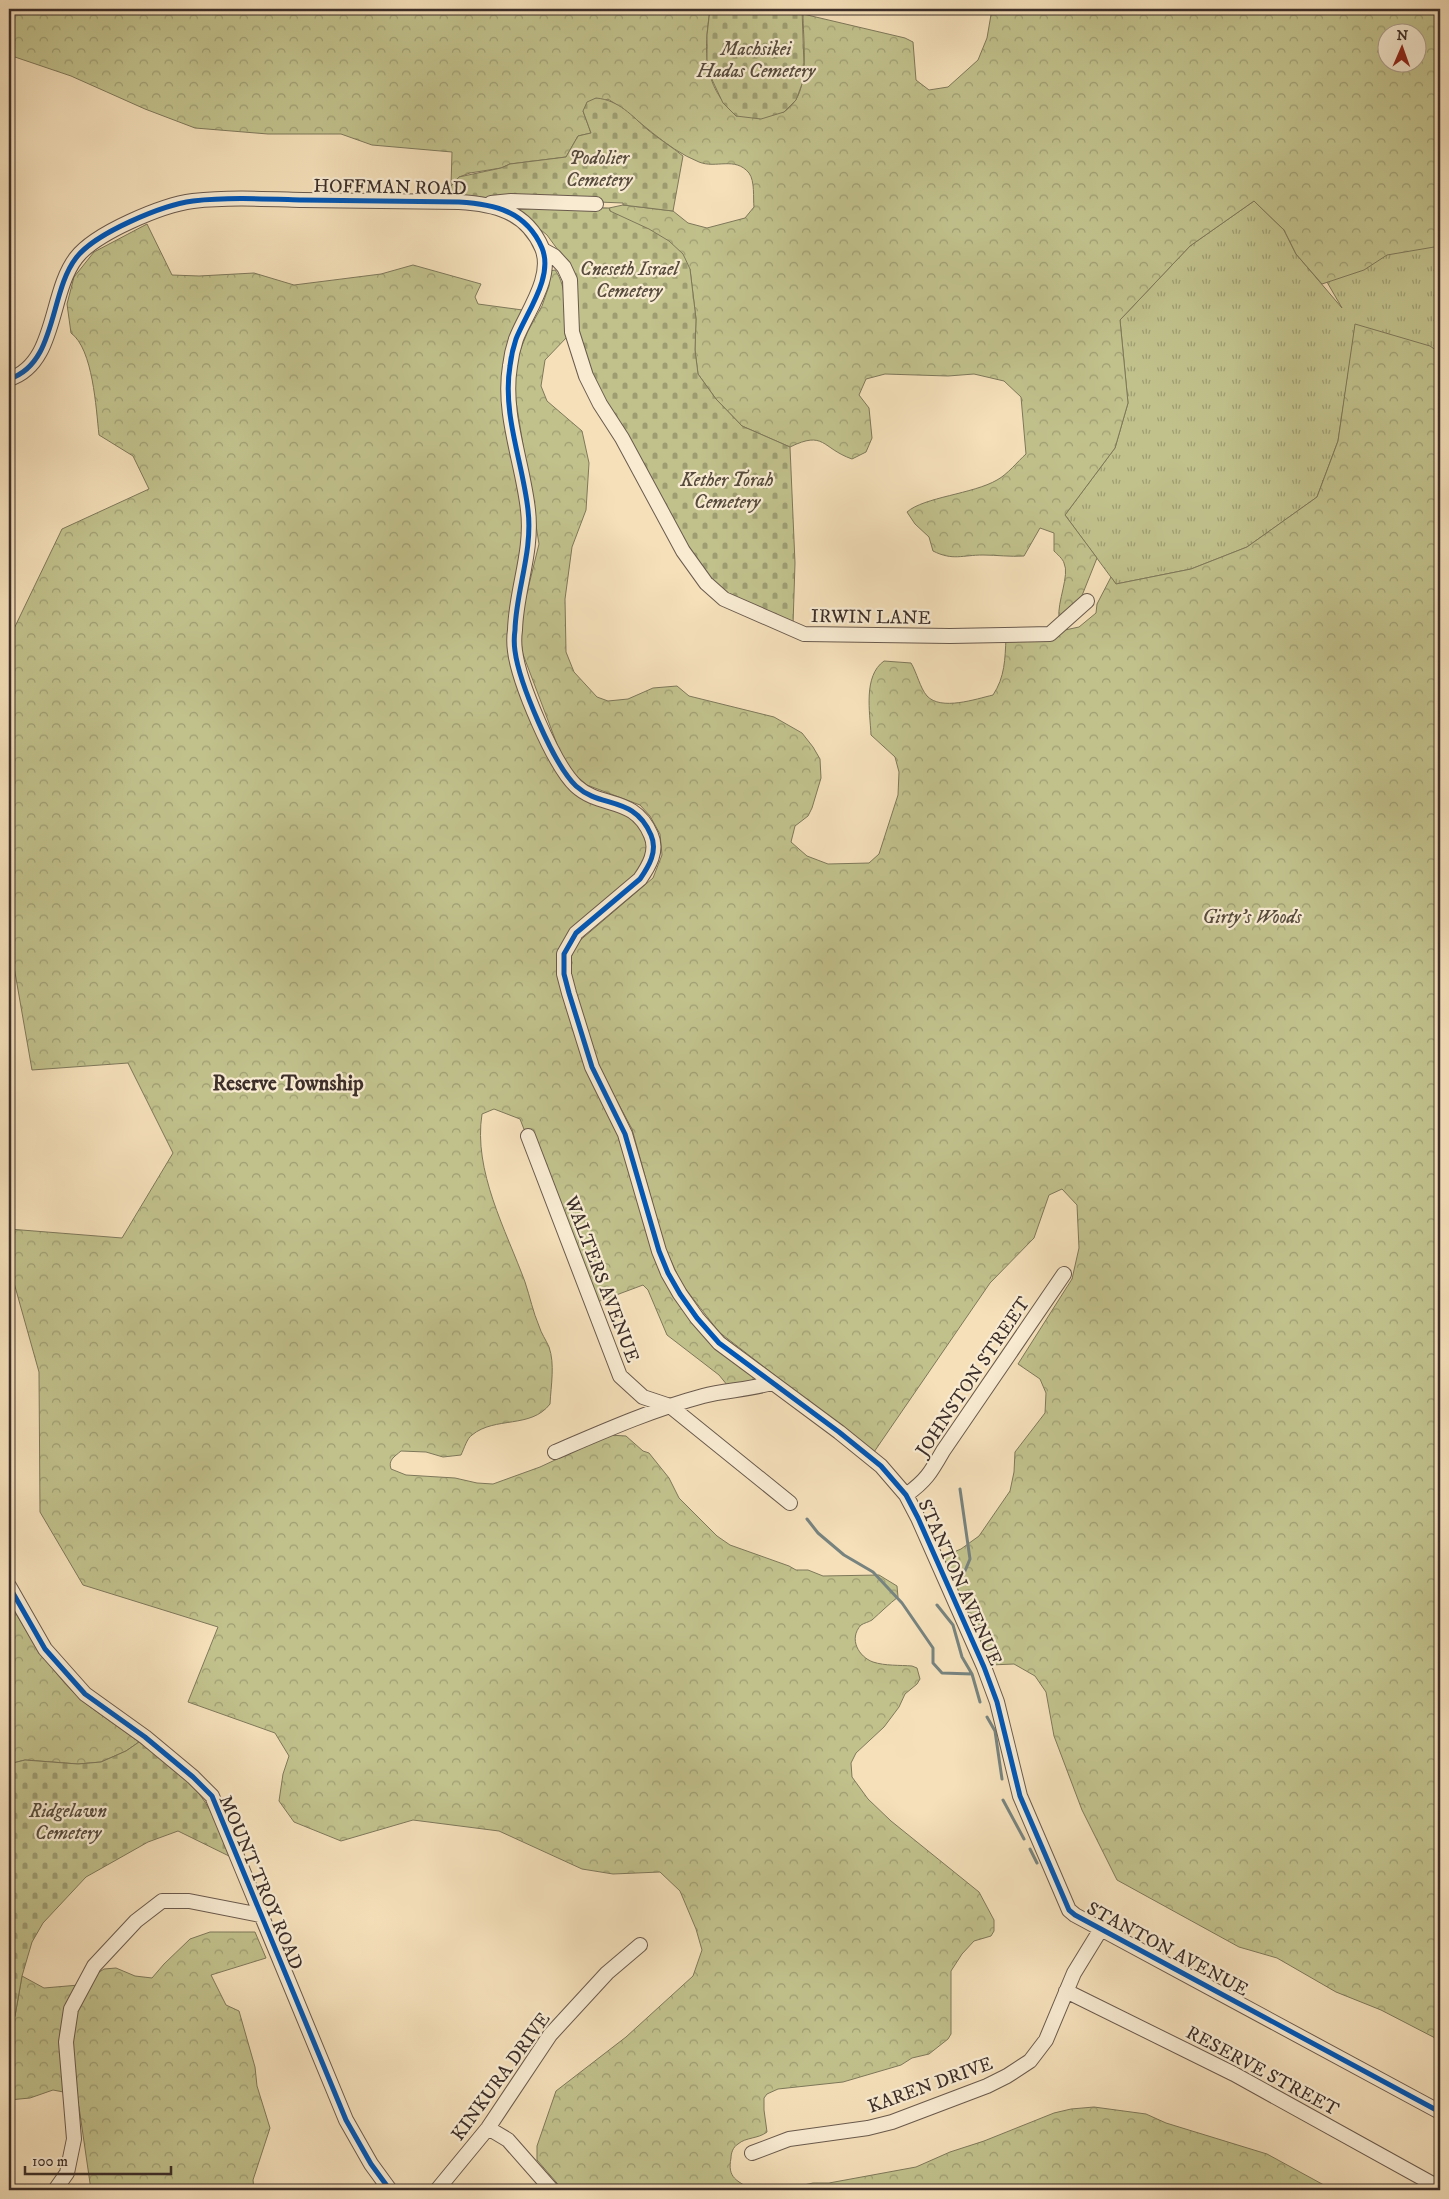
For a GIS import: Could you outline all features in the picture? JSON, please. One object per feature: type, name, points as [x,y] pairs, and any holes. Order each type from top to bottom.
[{"type":"street","name":"HOFFMAN ROAD","points":[[9,379],[18,377],[34,363],[44,342],[63,284],[76,257],[91,243],[128,222],[175,205],[192,201],[232,199],[488,204],[511,201],[596,204]]},
{"type":"street","name":"HOFFMAN ROAD","points":[[488,204],[516,216],[536,237],[543,250]]},
{"type":"street","name":"IRWIN LANE","points":[[543,250],[559,261],[570,280],[572,332],[586,376],[600,404],[622,438],[683,552],[706,583],[724,599],[804,634],[950,636],[1050,634],[1087,601]]},
{"type":"street","name":"STANTON AVENUE","points":[[543,250],[541,284],[516,339],[509,370],[508,400],[528,511],[529,547],[517,609],[515,651],[526,690],[552,754],[577,787],[587,794],[631,810],[643,819],[652,838],[652,858],[640,879],[576,933],[564,954],[564,974],[592,1068],[625,1134],[634,1159],[659,1251],[668,1273],[697,1318],[719,1343],[871,1457],[893,1478],[906,1494],[984,1667],[997,1702],[1020,1796],[1069,1910],[1440,2112]]},
{"type":"street","name":"WALTERS AVENUE","points":[[528,1136],[620,1376],[643,1397],[670,1406],[790,1503]]},
{"type":"street","name":"JOHNSTON STREET","points":[[906,1494],[923,1483],[1064,1274]]},
{"type":"street","points":[[555,1452],[652,1410],[705,1395],[756,1388],[771,1383]]},
{"type":"street","name":"MOUNT TROY ROAD","points":[[9,1586],[45,1649],[85,1694],[145,1737],[193,1777],[212,1796],[346,2120],[371,2164],[390,2190]]},
{"type":"street","points":[[55,2190],[67,2173],[74,2139],[66,2042],[72,2009],[94,1966],[136,1921],[162,1901],[189,1901],[260,1915]]},
{"type":"street","name":"KAREN DRIVE","points":[[752,2153],[789,2139],[868,2128],[892,2122],[1007,2076],[1030,2061],[1040,2050],[1074,1973],[1101,1929]]},
{"type":"street","name":"KINKURA DRIVE","points":[[437,2190],[488,2128],[550,2035],[606,1973],[640,1945]]},
{"type":"street","name":"RESERVE STREET","points":[[1066,1991],[1234,2074],[1440,2188]]},
{"type":"street","points":[[488,2128],[508,2140],[552,2190]]},
{"type":"green space","points":[[9,9],[710,9],[707,39],[708,67],[717,92],[736,116],[784,112],[795,101],[799,93],[804,71],[803,14],[905,38],[913,42],[916,80],[929,90],[948,87],[978,60],[987,38],[992,9],[1440,9],[1440,246],[1387,255],[1364,270],[1322,284],[1296,254],[1284,230],[1254,201],[1190,246],[1120,320],[1128,403],[1115,448],[1065,515],[1097,558],[1081,598],[1059,618],[1065,581],[1065,568],[1064,563],[1054,551],[1054,533],[1040,528],[1024,556],[946,556],[933,551],[929,537],[915,524],[907,512],[925,503],[987,485],[1009,471],[1026,454],[1021,397],[1004,381],[974,374],[948,376],[885,374],[866,379],[859,395],[869,408],[872,438],[866,452],[852,459],[817,440],[801,442],[790,447],[742,426],[716,399],[698,374],[695,350],[696,319],[690,269],[610,211],[609,208],[623,205],[673,211],[688,223],[707,228],[745,218],[754,207],[751,176],[744,168],[732,164],[705,164],[686,156],[608,99],[583,111],[591,133],[578,136],[566,157],[510,164],[501,168],[470,173],[459,177],[451,186],[452,152],[372,145],[341,134],[268,134],[195,128],[145,109],[71,76],[9,55]]},
{"type":"green space","name":"Machsikei Hadas Cemetery","points":[[710,9],[802,9],[804,66],[802,84],[796,100],[784,112],[761,119],[736,116],[723,103],[707,69],[707,35]]},
{"type":"green space","points":[[1440,9],[1440,476],[1355,329],[1338,441],[1317,497],[1247,547],[1191,569],[1116,584],[1065,515],[1115,448],[1128,403],[1120,320],[1190,246],[1254,201],[1284,230],[1296,254],[1342,308],[1250,149],[1073,148],[1376,33],[1376,72],[1426,72],[1426,22],[1406,22]]},
{"type":"green space","name":"Podolier Cemetery","points":[[596,98],[618,105],[683,156],[673,211],[623,205],[623,203],[451,196],[451,186],[459,177],[501,168],[510,164],[566,157],[578,136],[591,133],[583,111],[587,102]]},
{"type":"green space","name":"Kether Torah Cemetery","points":[[511,205],[609,208],[610,211],[649,229],[669,241],[683,254],[690,269],[696,319],[695,350],[698,374],[716,399],[742,426],[790,447],[795,563],[793,625],[728,594],[709,577],[690,553],[611,413],[583,356],[576,333],[569,265],[547,235]]},
{"type":"green space","points":[[147,224],[172,275],[199,276],[254,273],[294,285],[381,274],[413,265],[481,284],[475,297],[478,304],[530,311],[509,370],[528,511],[515,651],[569,778],[643,819],[652,858],[564,955],[605,1091],[659,1251],[697,1318],[771,1383],[732,1391],[719,1375],[667,1335],[648,1290],[643,1285],[592,1304],[520,1119],[494,1109],[482,1114],[480,1135],[482,1157],[493,1200],[551,1354],[550,1404],[533,1417],[481,1429],[470,1436],[461,1455],[443,1457],[426,1452],[401,1451],[392,1459],[390,1466],[391,1469],[406,1475],[455,1478],[477,1483],[493,1484],[540,1467],[609,1435],[626,1436],[643,1451],[649,1453],[669,1478],[679,1498],[717,1536],[730,1545],[796,1570],[808,1570],[823,1576],[879,1575],[897,1586],[898,1597],[872,1620],[861,1625],[857,1630],[855,1642],[860,1652],[868,1660],[882,1664],[912,1666],[917,1668],[920,1679],[905,1694],[899,1707],[884,1727],[856,1753],[851,1763],[852,1777],[868,1799],[891,1821],[979,1892],[994,1920],[994,1931],[991,1936],[974,1941],[962,1954],[951,1971],[951,2034],[948,2039],[929,2054],[912,2058],[901,2065],[843,2082],[778,2089],[767,2094],[764,2098],[764,2110],[767,2132],[736,2145],[731,2156],[730,2170],[732,2175],[753,2190],[563,2190],[537,2160],[537,2146],[556,2091],[626,2037],[693,1976],[702,1950],[696,1929],[680,1891],[660,1872],[613,1874],[582,1869],[499,1831],[413,1820],[341,1841],[294,1822],[279,1801],[283,1774],[289,1756],[275,1733],[188,1702],[218,1627],[83,1585],[40,1512],[39,1372],[9,1265],[9,1229],[122,1238],[173,1153],[128,1063],[32,1070],[9,938],[9,639],[62,529],[149,489],[133,456],[99,435],[95,395],[89,365],[78,341],[71,333],[67,304],[74,277],[94,252]]},
{"type":"green space","name":"Girty's Woods","points":[[555,270],[564,293],[567,337],[545,360],[541,386],[547,401],[582,431],[589,463],[586,510],[572,547],[565,599],[566,652],[574,672],[597,697],[608,701],[628,699],[653,688],[677,686],[689,696],[774,717],[802,733],[820,759],[821,778],[812,808],[808,816],[795,826],[791,842],[807,856],[828,864],[869,863],[879,854],[898,795],[899,772],[895,757],[871,735],[870,685],[877,668],[884,661],[911,663],[927,696],[941,703],[959,703],[993,695],[1002,675],[1006,638],[1053,637],[1065,630],[1079,627],[1096,613],[1097,604],[1111,577],[1116,584],[1191,569],[1247,547],[1317,497],[1338,441],[1355,324],[1430,346],[1440,353],[1439,2040],[1381,2010],[1336,1992],[1277,1958],[1239,1947],[1117,1880],[1082,1810],[1054,1736],[1046,1692],[1035,1676],[1014,1664],[990,1665],[942,1557],[961,1549],[979,1536],[1010,1491],[1014,1472],[1015,1452],[1045,1413],[1046,1393],[1040,1379],[1018,1364],[1072,1279],[1079,1248],[1077,1205],[1062,1189],[1049,1195],[1034,1238],[990,1283],[874,1452],[719,1332],[681,1283],[664,1245],[632,1129],[596,1062],[571,975],[571,957],[577,943],[653,878],[662,855],[660,834],[650,816],[640,805],[587,785],[573,773],[563,760],[521,649],[522,613],[539,544],[514,389],[517,358],[528,331],[542,306],[549,286],[550,271]]},
{"type":"green space","points":[[9,1602],[39,1650],[74,1693],[139,1742],[126,1751],[101,1762],[78,1764],[25,1760],[9,1764]]},
{"type":"green space","name":"Ridgelawn Cemetery","points":[[139,1742],[175,1769],[199,1793],[223,1836],[231,1857],[178,1831],[148,1842],[86,1877],[43,1923],[32,1942],[22,1976],[15,2016],[9,2027],[9,1764],[25,1760],[78,1764],[101,1762],[126,1751]]},
{"type":"green space","points":[[210,1932],[255,1932],[266,1958],[211,1975],[226,2005],[239,2011],[255,2067],[257,2086],[270,2128],[253,2180],[254,2190],[91,2190],[79,2107],[74,2094],[53,2090],[30,2098],[9,2100],[9,2027],[15,2016],[22,1976],[44,1988],[79,1985],[104,1969],[116,1968],[135,1976],[152,1978],[190,1939]]},
{"type":"green space","points":[[1094,2107],[1146,2114],[1166,2123],[1267,2154],[1333,2190],[781,2190],[813,2183],[829,2183],[916,2167],[950,2152],[984,2141],[1054,2113]]},
{"type":"waterway","points":[[960,1489],[970,1559],[962,1578]]},
{"type":"waterway","points":[[807,1519],[818,1533],[844,1555],[873,1572],[902,1603],[933,1648],[933,1663],[942,1673],[972,1674]]},
{"type":"waterway","points":[[937,1605],[953,1625],[962,1657],[972,1674],[980,1702]]},
{"type":"waterway","points":[[987,1717],[995,1731],[1002,1779]]},
{"type":"waterway","points":[[1003,1800],[1024,1839]]},
{"type":"waterway","points":[[1030,1849],[1037,1863]]},
{"type":"cycle path","points":[[9,379],[25,371],[36,359],[44,343],[67,273],[76,258],[98,239],[113,230],[164,208],[193,201],[235,199],[459,202],[484,205],[508,212],[527,225],[542,248],[545,259],[542,283],[515,342],[508,384],[511,420],[525,492],[529,526],[516,615],[515,651],[523,682],[538,722],[557,760],[567,775],[576,786],[586,793],[626,808],[636,814],[644,822],[653,841],[652,858],[640,879],[576,933],[564,954],[564,974],[592,1067],[625,1134],[659,1251],[668,1273],[697,1318],[719,1343],[839,1432],[881,1466],[906,1495],[984,1667],[997,1702],[1020,1796],[1069,1910],[1075,1915],[1440,2112]]},
{"type":"cycle path","points":[[9,1586],[45,1649],[85,1694],[145,1737],[193,1777],[212,1796],[346,2120],[371,2164],[390,2190]]},
{"type":"district","name":"Reserve Township","points":[[288,1083]]},
{"type":"park label","name":"Cneseth Israel Cemetery","points":[[629,279]]}]
